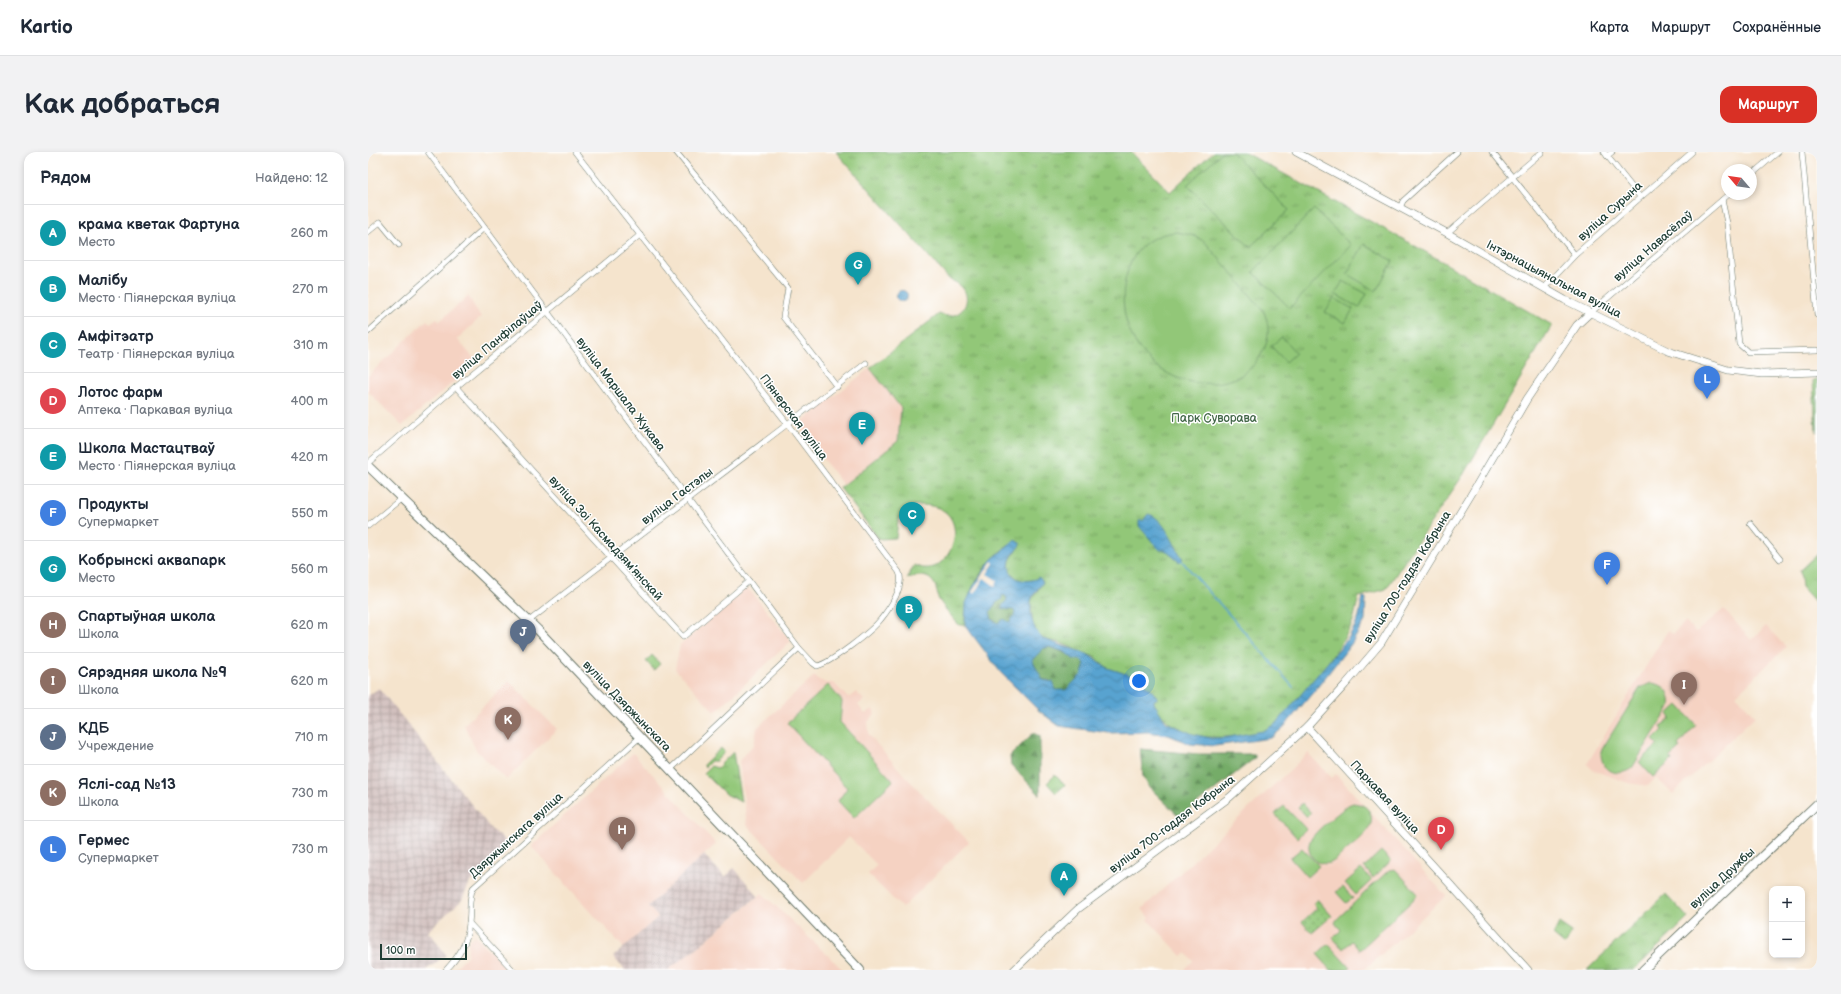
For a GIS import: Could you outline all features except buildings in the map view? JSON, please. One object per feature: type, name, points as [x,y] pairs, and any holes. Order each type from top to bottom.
[{"type":"main road","name":"вуліца Дзяржынскага","points":[[368,465],[529,621],[860,970]]},
{"type":"main road","name":"вуліца Дружбы","points":[[1643,970],[1817,804]]},
{"type":"street","name":"вуліца Маршала Жукава","points":[[428,152],[800,648]]},
{"type":"street","name":"Піянерская вуліца","points":[[575,152],[788,426],[901,576],[898,591],[881,620],[832,660],[817,666],[800,648]]},
{"type":"street","points":[[676,152],[788,288],[784,317],[836,387]]},
{"type":"street","name":"Інтэрнацыянальная вуліца","points":[[1297,152],[1447,233],[1590,313],[1668,352],[1710,366],[1728,370],[1762,374],[1817,372]]},
{"type":"street","points":[[1400,208],[1403,200],[1457,152]]},
{"type":"street","points":[[1492,152],[1575,255]]},
{"type":"street","points":[[1447,233],[1542,152]]},
{"type":"street","points":[[1612,152],[1606,154],[1640,197]]},
{"type":"street","name":"вуліца Сурына","points":[[1544,288],[1575,255],[1692,152]]},
{"type":"street","points":[[1757,170],[1778,152]]},
{"type":"street","points":[[1802,152],[1817,315]]},
{"type":"street","points":[[1722,200],[1727,223],[1739,344],[1748,352],[1817,350]]},
{"type":"street","name":"вуліца Навасёлаў","points":[[1590,313],[1722,200]]},
{"type":"street","points":[[368,232],[380,222],[399,245]]},
{"type":"street","points":[[368,332],[484,228]]},
{"type":"street","name":"вуліца Панфілаўцаў","points":[[368,465],[456,387],[640,235]]},
{"type":"street","name":"вуліца 700-годдзя Кобрына","points":[[1014,970],[1078,909],[1230,797],[1307,728],[1381,643],[1527,399],[1577,325],[1590,313]]},
{"type":"street","name":"вуліца Гастэлы","points":[[529,621],[688,499],[788,426],[866,363]]},
{"type":"street","name":"вуліца Зоі Касмадзямʼянскай","points":[[456,387],[683,637],[749,581]]},
{"type":"street","points":[[368,526],[402,498]]},
{"type":"street","points":[[1750,523],[1780,559]]},
{"type":"street","points":[[671,769],[800,648]]},
{"type":"street","name":"Паркавая вуліца","points":[[1307,728],[1528,970]]},
{"type":"street","name":"Дзяржынскага вуліца","points":[[446,970],[462,951],[469,923],[470,896],[480,881],[640,737]]},
{"type":"street","points":[[469,923],[513,970]]},
{"type":"shaded area","points":[[468,296],[481,317],[457,339],[477,362],[402,426],[368,391],[368,376],[427,320],[430,323],[437,318],[440,321]]},
{"type":"shaded area","points":[[870,368],[901,408],[898,441],[843,485],[803,433],[804,420]]},
{"type":"shaded area","points":[[747,587],[791,641],[715,712],[675,669],[680,645]]},
{"type":"shaded area","points":[[1724,609],[1751,640],[1766,626],[1786,647],[1736,695],[1755,716],[1673,794],[1656,778],[1648,786],[1628,783],[1593,770],[1587,764],[1668,630],[1673,634],[1685,622],[1696,632]]},
{"type":"shaded area","points":[[814,676],[826,683],[834,683],[846,696],[850,697],[856,692],[864,700],[858,705],[865,714],[873,709],[875,714],[868,722],[869,735],[904,775],[969,842],[902,908],[868,874],[877,865],[849,837],[803,883],[747,825],[739,761],[754,744],[757,728]]},
{"type":"shaded area","points":[[509,681],[557,729],[506,780],[476,750],[464,725]]},
{"type":"shaded area","points":[[379,688],[491,829],[511,847],[470,882],[462,900],[430,929],[428,933],[431,934],[446,955],[426,970],[368,970],[368,696]]},
{"type":"shaded area","points":[[633,753],[716,844],[648,906],[658,917],[624,948],[531,846]]},
{"type":"shaded area","points":[[1308,753],[1332,778],[1336,774],[1446,896],[1364,970],[1186,970],[1185,969],[1193,961],[1186,953],[1182,956],[1148,920],[1150,918],[1142,909]]},
{"type":"shaded area","points":[[704,855],[725,877],[734,868],[758,896],[698,947],[668,970],[625,970],[613,957],[658,917],[648,906]]},
{"type":"shaded area","points":[[762,893],[843,970],[668,970],[698,947]]},
{"type":"shaded area","points":[[475,935],[508,970],[453,970],[467,956],[469,940]]},
{"type":"green space","name":"Парк Суворава","points":[[836,152],[1131,152],[1170,192],[1213,152],[1244,152],[1410,243],[1552,325],[1463,475],[1386,589],[1359,597],[1351,626],[1346,635],[1301,697],[1270,729],[1236,736],[1201,736],[1186,732],[1173,726],[1158,710],[1154,703],[1154,700],[1158,698],[1151,690],[1132,676],[1108,668],[1094,657],[1061,643],[1043,639],[1038,634],[1033,627],[1031,601],[1043,582],[1037,580],[1021,580],[1013,575],[1009,569],[1010,560],[1021,544],[1015,540],[995,556],[986,566],[979,576],[968,600],[965,612],[965,625],[959,625],[939,600],[937,590],[931,580],[924,576],[916,576],[907,579],[914,565],[928,568],[940,563],[949,553],[954,539],[954,525],[947,514],[933,506],[910,506],[898,521],[896,538],[879,539],[840,488],[898,441],[901,408],[870,368],[939,314],[948,316],[956,314],[962,310],[966,304],[966,297],[959,284],[950,280]]},
{"type":"green space","points":[[1222,152],[1232,152],[1289,210],[1250,247],[1187,185]]},
{"type":"green space","points":[[1314,209],[1351,245],[1290,308],[1253,272]]},
{"type":"green space","points":[[1177,232],[1195,236],[1205,242],[1263,310],[1265,315],[1268,326],[1268,337],[1265,348],[1250,368],[1240,376],[1229,381],[1199,383],[1178,378],[1160,368],[1144,354],[1133,337],[1125,317],[1123,296],[1127,273],[1134,256],[1152,239],[1168,233]]},
{"type":"green space","points":[[1364,244],[1393,261],[1376,291],[1347,274]]},
{"type":"green space","points":[[1343,281],[1367,294],[1359,308],[1335,294]]},
{"type":"green space","points":[[1334,298],[1353,309],[1345,323],[1325,312]]},
{"type":"green space","points":[[1282,337],[1296,353],[1286,362],[1271,346]]},
{"type":"green space","points":[[1817,379],[1817,430],[1816,432],[1813,380]]},
{"type":"green space","points":[[1817,554],[1817,604],[1802,587],[1800,570]]},
{"type":"green space","points":[[1002,595],[1006,596],[1008,600],[1005,602],[1008,610],[1014,610],[1015,613],[1012,621],[998,623],[992,619],[990,612]]},
{"type":"green space","points":[[1050,647],[1080,659],[1085,664],[1082,674],[1066,690],[1056,690],[1049,680],[1043,680],[1031,660],[1044,648]]},
{"type":"green space","points":[[652,655],[660,664],[654,670],[646,661]]},
{"type":"green space","points":[[1651,683],[1664,687],[1670,697],[1670,707],[1632,768],[1621,773],[1610,771],[1603,763],[1601,751],[1640,688]]},
{"type":"green space","points":[[828,685],[842,701],[840,722],[893,781],[854,818],[838,801],[847,788],[787,723]]},
{"type":"green space","points":[[1678,705],[1696,725],[1678,745],[1680,748],[1670,757],[1672,760],[1653,777],[1639,762],[1658,745],[1653,740],[1663,730],[1661,727],[1671,718],[1668,714]]},
{"type":"green space","points":[[1033,733],[1040,736],[1040,795],[1011,765],[1010,756]]},
{"type":"green space","points":[[721,748],[725,752],[716,761],[711,761],[705,767],[703,765]]},
{"type":"green space","points":[[1140,749],[1199,754],[1255,754],[1255,758],[1180,817],[1150,788],[1143,777]]},
{"type":"green space","points":[[733,752],[741,802],[724,793],[704,773],[711,766],[717,768]]},
{"type":"green space","points":[[1055,775],[1065,785],[1056,793],[1047,783]]},
{"type":"green space","points":[[1302,803],[1311,813],[1307,817],[1298,807]]},
{"type":"green space","points":[[1353,803],[1366,807],[1369,811],[1371,823],[1368,829],[1364,835],[1334,861],[1325,864],[1317,861],[1313,858],[1309,850],[1310,841],[1328,822],[1348,805]]},
{"type":"green space","points":[[1284,806],[1306,829],[1297,838],[1275,814]]},
{"type":"green space","points":[[1302,848],[1319,866],[1307,877],[1290,858]]},
{"type":"green space","points":[[1381,851],[1391,861],[1373,878],[1364,867]]},
{"type":"green space","points":[[1361,869],[1372,880],[1356,895],[1345,883]]},
{"type":"green space","points":[[1395,869],[1418,894],[1362,948],[1359,950],[1352,941],[1343,949],[1333,938],[1341,930],[1335,923],[1337,919],[1389,870]]},
{"type":"green space","points":[[1343,887],[1353,898],[1346,903],[1336,892]]},
{"type":"green space","points":[[1666,894],[1688,918],[1682,924],[1634,970],[1587,970]]},
{"type":"green space","points":[[1317,899],[1332,916],[1312,933],[1302,922],[1317,908],[1313,904]]},
{"type":"green space","points":[[1559,923],[1572,932],[1565,945],[1553,935]]},
{"type":"green space","points":[[1328,944],[1350,968],[1347,970],[1331,970],[1317,954]]},
{"type":"water","points":[[902,290],[906,292],[908,296],[906,300],[902,302],[898,300],[896,296],[898,292]]},
{"type":"water","points":[[1148,514],[1154,516],[1164,526],[1183,559],[1179,562],[1165,550],[1160,550],[1139,526],[1139,521],[1143,521]]},
{"type":"water","points":[[1015,540],[1021,544],[1010,560],[1010,572],[1017,579],[1028,581],[1039,577],[1043,582],[1031,601],[1032,622],[1040,636],[1043,639],[1087,654],[1108,668],[1132,676],[1151,690],[1158,698],[1154,700],[1154,703],[1166,722],[1193,734],[1210,738],[1223,738],[1263,731],[1277,723],[1349,637],[1358,620],[1363,597],[1366,598],[1365,621],[1352,643],[1320,684],[1284,727],[1271,738],[1215,746],[1190,744],[1168,735],[1148,732],[1109,733],[1059,726],[1038,710],[1001,673],[965,625],[966,603],[973,587],[991,560]],"holes":[[[1002,595],[1006,596],[1007,600],[1002,606],[1003,609],[1014,610],[1015,613],[1011,621],[1009,622],[1004,619],[998,623],[992,620],[990,612],[996,603],[1002,599]],[[1050,647],[1065,652],[1073,659],[1080,659],[1085,664],[1082,674],[1066,690],[1056,690],[1053,682],[1043,680],[1032,660],[1044,648]]]},
{"type":"pier","points":[[992,561],[994,563],[987,574],[998,581],[995,586],[984,578],[974,594],[972,592]]},
{"type":"waterway","points":[[1181,560],[1293,687]]},
{"type":"place","name":"Кобрынскі аквапарк","points":[[858,285]]},
{"type":"place","name":"Гермес","points":[[1707,399]]},
{"type":"place","name":"Школа Мастацтваў","points":[[862,445]]},
{"type":"place","name":"Амфітэатр","points":[[912,535]]},
{"type":"place","name":"Продукты","points":[[1607,585]]},
{"type":"place","name":"Малібу","points":[[909,629]]},
{"type":"place","name":"КДБ","points":[[523,652]]},
{"type":"place","name":"Сярэдняя школа №9","points":[[1684,705]]},
{"type":"place","name":"Яслі-сад №13","points":[[508,740]]},
{"type":"place","name":"Спартыўная школа","points":[[622,850]]},
{"type":"place","name":"Лотос фарм","points":[[1441,850]]},
{"type":"place","name":"крама кветак Фартуна","points":[[1064,896]]}]
